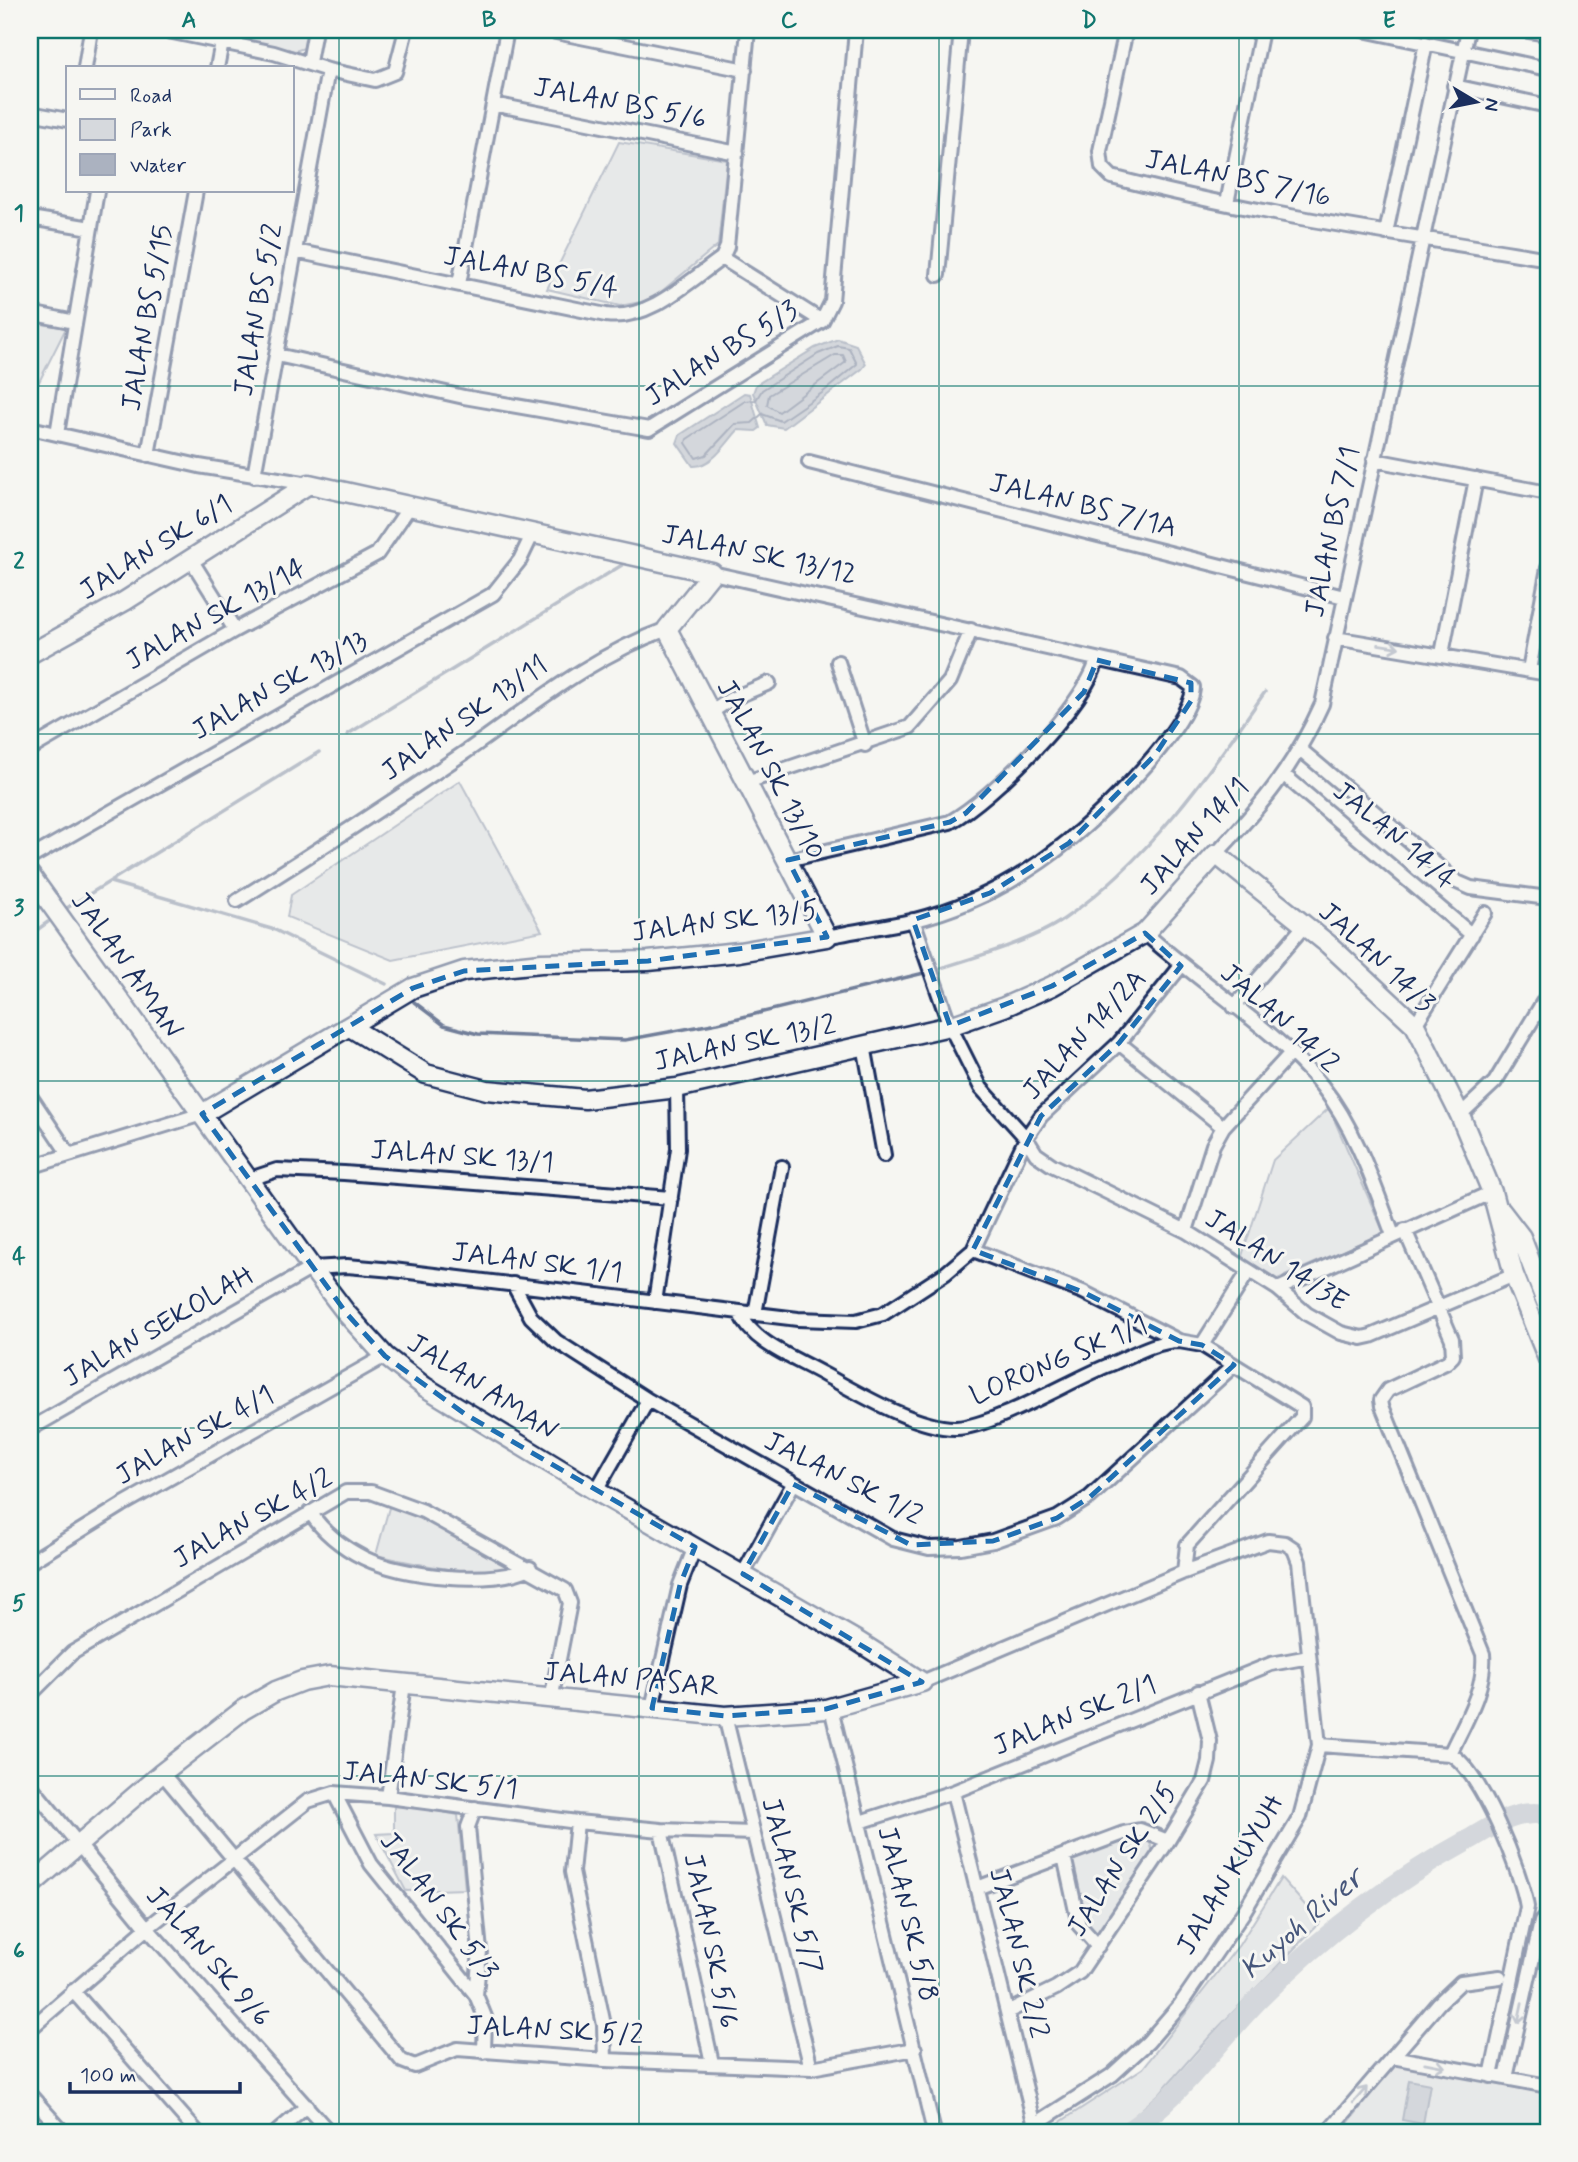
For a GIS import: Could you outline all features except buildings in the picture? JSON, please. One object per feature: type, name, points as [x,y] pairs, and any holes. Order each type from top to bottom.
[{"type":"street","points":[[85,66],[91,30]]},
{"type":"street","points":[[163,30],[309,62],[328,71],[375,80],[395,72],[406,30]]},
{"type":"street","points":[[309,62],[314,30]]},
{"type":"street","points":[[459,284],[507,30]]},
{"type":"street","points":[[546,30],[745,70]]},
{"type":"street","points":[[748,30],[730,234],[722,258],[822,321]]},
{"type":"street","name":"JALAN BS 5/3","points":[[277,355],[464,397],[646,429],[822,321],[832,301],[856,30]]},
{"type":"street","points":[[938,275],[961,30]]},
{"type":"street","name":"JALAN BS 7/16","points":[[1126,30],[1101,151],[1102,167],[1112,177],[1227,203],[1422,238]]},
{"type":"street","points":[[1227,203],[1262,30]]},
{"type":"street","points":[[1363,30],[1548,69]]},
{"type":"street","name":"JALAN BS 7/1","points":[[1284,775],[1301,750],[1322,704],[1468,30]]},
{"type":"street","points":[[1524,30],[1548,34]]},
{"type":"street","points":[[217,66],[222,42]]},
{"type":"street","points":[[1386,233],[1426,43]]},
{"type":"street","name":"JALAN BS 5/2","points":[[254,475],[328,71]]},
{"type":"street","points":[[1454,86],[1548,106]]},
{"type":"street","name":"JALAN BS 5/6","points":[[494,104],[737,153]]},
{"type":"street","points":[[30,113],[66,120]]},
{"type":"street","points":[[57,434],[97,192]]},
{"type":"street","name":"JALAN BS 5/15","points":[[148,455],[196,192]]},
{"type":"street","points":[[30,218],[91,228]]},
{"type":"street","points":[[1422,238],[1548,259]]},
{"type":"street","name":"JALAN BS 5/4","points":[[295,251],[623,318],[656,304],[722,258]]},
{"type":"street","points":[[30,313],[75,322]]},
{"type":"street","points":[[30,428],[148,455],[309,484]]},
{"type":"street","points":[[1374,460],[1548,493]]},
{"type":"street","name":"JALAN BS 7/1A","points":[[809,462],[1344,597]]},
{"type":"street","points":[[1442,654],[1476,479]]},
{"type":"street","name":"JALAN SK 13/12","points":[[309,484],[1181,678],[1193,687]]},
{"type":"street","name":"JALAN SK 6/1","points":[[30,654],[125,601],[309,484]]},
{"type":"street","name":"JALAN SK 13/14","points":[[30,749],[235,630],[377,554],[410,506]]},
{"type":"street","name":"JALAN SK 13/13","points":[[30,858],[493,594],[520,560],[532,535]]},
{"type":"street","points":[[190,558],[235,630]]},
{"type":"street","points":[[1528,670],[1548,568]]},
{"type":"street","points":[[667,629],[712,573]]},
{"type":"street","name":"JALAN SK 13/10","points":[[667,629],[827,937]]},
{"type":"street","name":"JALAN SK 13/11","points":[[237,901],[375,814],[599,658],[643,636],[667,629]]},
{"type":"street","points":[[747,782],[865,745],[917,722],[956,671],[971,630]]},
{"type":"street","points":[[1335,638],[1548,674]]},
{"type":"street","points":[[788,860],[950,821],[966,813],[988,794],[1084,692],[1097,660]]},
{"type":"street","points":[[838,662],[865,745]]},
{"type":"street","points":[[710,713],[731,699],[769,683]]},
{"type":"street","name":"JALAN SK 13/5","points":[[202,1114],[413,988],[464,971],[541,962],[648,961],[739,952],[913,920],[990,893],[1069,843],[1114,801],[1155,755],[1191,701],[1193,687]]},
{"type":"street","points":[[1301,750],[1457,882],[1471,888],[1548,898]]},
{"type":"street","name":"JALAN 14/1","points":[[1145,933],[1284,775]]},
{"type":"street","name":"JALAN 14/4","points":[[1284,775],[1472,935]]},
{"type":"street","name":"JALAN 14/3","points":[[1216,854],[1305,925],[1415,1025],[1460,1115],[1494,1199],[1514,1275],[1548,1359]]},
{"type":"street","name":"JALAN AMAN","points":[[30,875],[312,1268],[347,1314],[385,1356],[466,1414],[743,1574],[922,1682]]},
{"type":"street","points":[[1415,1025],[1485,913]]},
{"type":"street","name":"JALAN 14/3E","points":[[913,920],[950,1026],[981,1088],[1026,1138],[1036,1154],[1052,1165],[1186,1231],[1278,1289],[1307,1314],[1341,1333],[1362,1338],[1514,1275]]},
{"type":"street","points":[[1234,1007],[1305,925]]},
{"type":"street","name":"JALAN 14/2","points":[[1145,933],[1181,966],[1290,1054],[1322,1086],[1344,1119],[1452,1339],[1453,1356],[1447,1362],[1388,1390],[1381,1400],[1483,1654],[1481,1684],[1450,1754]]},
{"type":"street","name":"JALAN SK 13/2","points":[[350,1027],[426,1074],[487,1090],[585,1099],[677,1088],[950,1026],[1052,986],[1145,933]]},
{"type":"street","name":"JALAN 14/2A","points":[[1026,1138],[1041,1116],[1119,1043],[1181,966]]},
{"type":"street","points":[[1460,1115],[1495,1082],[1548,994]]},
{"type":"street","points":[[1119,1043],[1223,1127]]},
{"type":"street","points":[[864,1045],[884,1155]]},
{"type":"street","points":[[1186,1231],[1213,1144],[1223,1127],[1290,1054]]},
{"type":"street","points":[[655,1302],[678,1149],[677,1088]]},
{"type":"street","points":[[30,1096],[68,1153]]},
{"type":"street","points":[[30,1167],[68,1153],[202,1114]]},
{"type":"street","name":"JALAN SK 1/1","points":[[312,1268],[347,1266],[755,1314],[833,1321],[868,1319],[917,1294],[973,1250],[1026,1138]]},
{"type":"street","points":[[755,1314],[782,1167]]},
{"type":"street","name":"JALAN SK 13/1","points":[[250,1179],[277,1170],[344,1173],[671,1198]]},
{"type":"street","points":[[1278,1289],[1399,1233],[1494,1199]]},
{"type":"street","name":"JALAN 14/3","points":[[1494,1199],[1521,1237],[1548,1305]]},
{"type":"street","points":[[1505,1242],[1548,1305]]},
{"type":"street","points":[[973,1250],[1083,1293],[1180,1340],[1202,1345],[1302,1407],[1303,1415],[1187,1545],[1184,1572]]},
{"type":"street","name":"JALAN SEKOLAH","points":[[30,1429],[312,1268]]},
{"type":"street","points":[[1202,1345],[1248,1272]]},
{"type":"street","name":"JALAN SK 1/2","points":[[513,1284],[531,1317],[556,1341],[648,1400],[893,1539],[929,1548],[993,1541],[1057,1518],[1090,1497],[1234,1365]]},
{"type":"street","name":"LORONG SK 1/1","points":[[739,1312],[754,1335],[851,1389],[929,1424],[956,1428],[983,1422],[1161,1343],[1180,1340]]},
{"type":"street","name":"JALAN SK 4/1","points":[[30,1562],[122,1505],[385,1356]]},
{"type":"street","points":[[596,1491],[648,1400]]},
{"type":"street","points":[[743,1574],[793,1484]]},
{"type":"street","name":"JALAN SK 4/2","points":[[30,1695],[72,1653],[346,1492],[371,1492],[423,1511],[530,1568],[565,1590],[570,1603],[551,1700]]},
{"type":"street","points":[[310,1512],[320,1526],[339,1542],[364,1558],[390,1567],[414,1572],[498,1578],[530,1568]]},
{"type":"street","name":"JALAN PASAR","points":[[30,1886],[162,1773],[243,1710],[302,1681],[329,1676],[725,1716],[831,1708],[922,1682],[1184,1572],[1268,1541]]},
{"type":"street","name":"JALAN KUYUH","points":[[1029,2129],[1112,2075],[1148,2042],[1180,2006],[1243,1913],[1300,1817],[1319,1745],[1299,1562],[1294,1549],[1285,1543],[1268,1541]]},
{"type":"street","points":[[652,1708],[680,1585],[695,1547]]},
{"type":"street","name":"JALAN SK 2/1","points":[[860,1822],[953,1792],[1271,1664],[1309,1657]]},
{"type":"street","points":[[387,1797],[404,1684]]},
{"type":"street","name":"JALAN SK 2/5","points":[[1007,2011],[1056,1988],[1080,1972],[1168,1841],[1204,1781],[1210,1741],[1198,1692]]},
{"type":"street","name":"JALAN SK 5/8","points":[[831,1708],[934,2132]]},
{"type":"street","name":"JALAN SK 5/7","points":[[725,1716],[811,2068]]},
{"type":"street","points":[[1319,1745],[1450,1754],[1477,1782],[1524,1885],[1527,1907],[1491,2076]]},
{"type":"street","name":"JALAN SK 5/2","points":[[162,1773],[232,1861],[402,2061],[415,2066],[452,2050],[606,2060],[811,2068],[915,2049]]},
{"type":"street","name":"JALAN SK 9/6","points":[[30,1785],[147,1928],[329,2132]]},
{"type":"street","name":"JALAN SK 2/2","points":[[953,1792],[1007,2011],[1029,2129]]},
{"type":"street","name":"JALAN SK 5/1","points":[[30,2029],[147,1928],[307,1801],[334,1793],[387,1797],[577,1822],[661,1830],[753,1833]]},
{"type":"street","name":"JALAN SK 5/3","points":[[334,1793],[371,1864],[476,1995],[485,2017],[484,2052]]},
{"type":"street","points":[[475,1808],[468,1827],[480,1951],[476,1995]]},
{"type":"street","points":[[577,1822],[572,1872],[604,2025],[606,2060]]},
{"type":"street","name":"JALAN SK 5/6","points":[[661,1830],[712,2063]]},
{"type":"street","points":[[977,1888],[1124,1833],[1140,1830],[1168,1841]]},
{"type":"street","points":[[1064,1856],[1079,1925],[1098,1946]]},
{"type":"street","points":[[1506,2078],[1541,1922],[1548,1914]]},
{"type":"street","points":[[1328,2132],[1461,1982],[1500,1977]]},
{"type":"street","points":[[73,1991],[197,2132]]},
{"type":"street","points":[[1392,2057],[1548,2086]]},
{"type":"street","points":[[30,2095],[63,2132]]},
{"type":"street","points":[[278,2132],[307,2106]]},
{"type":"highlighted area","points":[[1097,660],[1191,683],[1191,701],[1155,755],[1069,843],[990,893],[913,920],[950,1026],[1052,986],[1145,933],[1181,966],[1119,1043],[1041,1116],[973,1250],[1083,1292],[1179,1341],[1202,1345],[1234,1365],[1090,1497],[1057,1518],[993,1541],[911,1545],[793,1484],[743,1574],[922,1682],[826,1709],[725,1716],[652,1708],[680,1585],[695,1547],[465,1414],[385,1356],[347,1314],[202,1114],[413,988],[464,971],[648,961],[827,937],[788,860],[950,822],[966,813],[1084,692]]},
{"type":"green space","points":[[197,30],[307,30],[304,48],[295,51]]},
{"type":"green space","points":[[619,142],[727,160],[718,245],[651,300],[620,306],[547,289]]},
{"type":"green space","points":[[30,322],[66,328],[35,390],[30,392]]},
{"type":"green space","points":[[460,781],[542,931],[393,960],[287,917],[291,895]]},
{"type":"green space","points":[[1329,1108],[1384,1233],[1273,1281],[1241,1259],[1273,1160]]},
{"type":"green space","points":[[390,1504],[425,1517],[511,1564],[514,1570],[503,1573],[467,1572],[376,1555]]},
{"type":"green space","points":[[394,1802],[458,1815],[465,1889],[406,1891],[376,1834],[394,1833]]},
{"type":"green space","points":[[1138,1835],[1148,1837],[1154,1855],[1097,1937],[1089,1925],[1071,1861]]},
{"type":"green space","points":[[1281,1878],[1320,1922],[1211,2035],[1159,2094],[1117,2131],[1045,2132],[1143,2068],[1239,1945]]},
{"type":"green space","points":[[1396,2063],[1548,2094],[1548,2132],[1341,2132]]},
{"type":"water","points":[[838,339],[856,345],[866,364],[862,369],[784,428],[767,425],[753,393],[756,385],[815,348]]},
{"type":"water","points":[[744,393],[750,394],[760,428],[756,431],[738,430],[706,463],[693,466],[677,443],[680,435]]},
{"type":"water","points":[[1409,2080],[1430,2084],[1423,2124],[1402,2120]]},
{"type":"waterway","points":[[348,734],[622,565]]},
{"type":"waterway","points":[[941,968],[1005,947],[1052,927],[1094,896],[1123,871],[1175,814],[1265,692]]},
{"type":"waterway","points":[[62,911],[319,752]]},
{"type":"waterway","points":[[110,882],[275,930],[386,984]]},
{"type":"waterway","points":[[30,935],[48,922]]},
{"type":"waterway","points":[[414,1002],[444,1025],[478,1034],[625,1040],[718,1023],[924,973]]},
{"type":"waterway","name":"Kuyoh River","points":[[1127,2132],[1180,2087],[1281,1977],[1330,1934],[1382,1894],[1436,1858],[1504,1820],[1525,1814],[1548,1815]]}]
